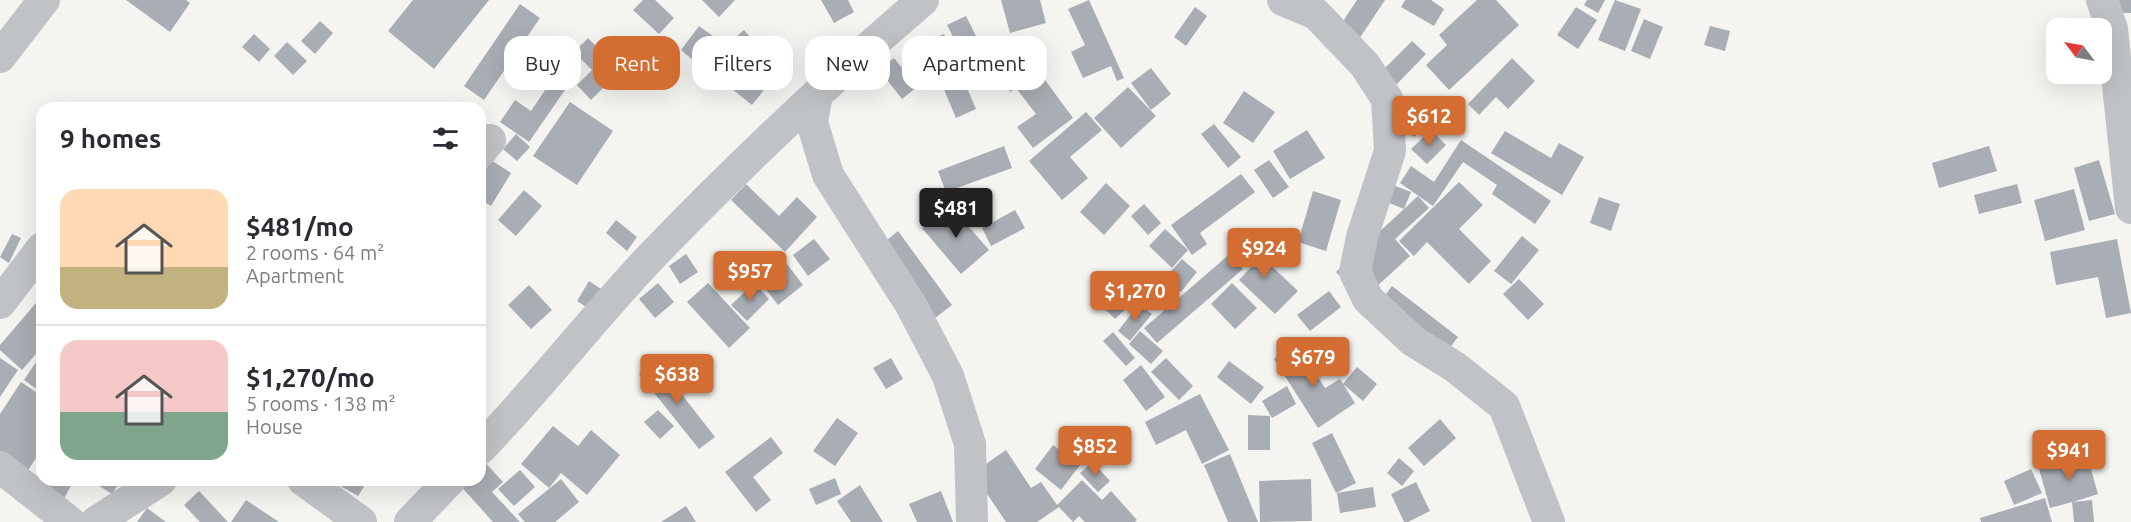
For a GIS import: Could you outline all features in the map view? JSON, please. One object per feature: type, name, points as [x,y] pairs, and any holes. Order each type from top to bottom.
[{"type":"street","points":[[0,57],[44,0]]},
{"type":"street","points":[[486,443],[514,414],[644,264],[745,160],[861,52],[923,0]]},
{"type":"street","points":[[1283,0],[1316,14],[1365,65],[1387,99],[1390,151],[1362,237],[1355,272],[1368,299],[1413,341],[1455,367],[1504,406],[1549,522]]},
{"type":"street","points":[[2102,0],[2112,29],[2131,208]]},
{"type":"street","points":[[817,94],[812,122],[828,176],[911,305],[948,376],[970,444],[972,522]]},
{"type":"street","points":[[0,303],[36,256]]},
{"type":"street","points":[[0,467],[70,522]]},
{"type":"street","points":[[96,522],[152,486]]},
{"type":"street","points":[[311,486],[360,522]]},
{"type":"street","points":[[410,522],[444,486]]},
{"type":"building","points":[[126,0],[186,0],[190,3],[170,32]]},
{"type":"building","points":[[413,0],[489,0],[434,69],[388,31]]},
{"type":"building","points":[[643,0],[655,0],[674,18],[659,34],[633,10]]},
{"type":"building","points":[[702,0],[735,0],[719,17]]},
{"type":"building","points":[[821,0],[848,0],[854,12],[834,23]]},
{"type":"building","points":[[1001,0],[1040,0],[1046,23],[1010,33]]},
{"type":"building","points":[[1089,0],[1124,78],[1117,81],[1111,66],[1083,78],[1071,52],[1085,45],[1068,9]]},
{"type":"building","points":[[1357,0],[1385,0],[1357,42],[1338,29]]},
{"type":"building","points":[[1405,0],[1431,0],[1444,9],[1434,26],[1401,7]]},
{"type":"building","points":[[1477,0],[1496,0],[1519,25],[1449,90],[1426,65],[1447,45],[1439,35]]},
{"type":"building","points":[[1587,0],[1605,0],[1598,13],[1584,5]]},
{"type":"building","points":[[1615,0],[1641,9],[1625,51],[1598,40]]},
{"type":"building","points":[[2107,0],[2131,0],[2131,13],[2107,13]]},
{"type":"building","points":[[520,4],[540,18],[528,36],[504,36],[504,71],[484,100],[464,86]]},
{"type":"building","points":[[1195,7],[1207,16],[1186,46],[1174,37]]},
{"type":"building","points":[[1576,7],[1597,20],[1578,49],[1557,35]]},
{"type":"building","points":[[966,16],[976,36],[953,36],[947,25]]},
{"type":"building","points":[[1644,19],[1663,27],[1650,59],[1631,51]]},
{"type":"building","points":[[320,21],[333,33],[315,54],[301,41]]},
{"type":"building","points":[[699,26],[713,36],[692,36],[692,59],[681,50]]},
{"type":"building","points":[[1710,26],[1730,31],[1725,51],[1704,45]]},
{"type":"building","points":[[744,30],[749,36],[737,36]]},
{"type":"building","points":[[254,34],[270,49],[259,62],[242,47]]},
{"type":"building","points":[[588,38],[593,43],[593,90],[601,90],[591,100],[581,89],[581,81],[592,70],[581,59],[581,45]]},
{"type":"building","points":[[1412,41],[1426,54],[1397,84],[1383,70]]},
{"type":"building","points":[[287,42],[307,61],[293,75],[274,56]]},
{"type":"building","points":[[894,58],[902,68],[902,90],[913,90],[902,99],[890,84],[890,61]]},
{"type":"building","points":[[1512,58],[1535,81],[1508,109],[1496,97],[1479,115],[1468,104]]},
{"type":"building","points":[[1151,68],[1171,94],[1151,110],[1131,83]]},
{"type":"building","points":[[1047,83],[1073,118],[1033,148],[1017,127],[1036,114],[1018,90],[1047,90]]},
{"type":"building","points":[[1128,87],[1156,116],[1121,148],[1094,118]]},
{"type":"building","points":[[545,90],[565,90],[529,142],[500,122],[515,100],[531,111]]},
{"type":"building","points":[[733,90],[764,90],[752,105]]},
{"type":"building","points":[[944,90],[968,90],[976,109],[956,118]]},
{"type":"building","points":[[1244,91],[1275,112],[1253,143],[1223,123]]},
{"type":"building","points":[[570,102],[613,131],[577,185],[533,156]]},
{"type":"building","points":[[1395,107],[1423,121],[1415,137],[1387,123]]},
{"type":"building","points":[[1086,112],[1102,130],[1070,157],[1088,178],[1062,200],[1029,161]]},
{"type":"building","points":[[1214,124],[1241,157],[1228,168],[1201,134]]},
{"type":"building","points":[[1307,130],[1325,158],[1290,179],[1273,151]]},
{"type":"building","points":[[1431,130],[1446,145],[1427,164],[1411,149]]},
{"type":"building","points":[[1505,131],[1551,158],[1559,143],[1584,157],[1562,195],[1491,153]]},
{"type":"building","points":[[516,134],[530,147],[517,161],[503,149]]},
{"type":"building","points":[[1461,140],[1551,201],[1535,224],[1492,194],[1497,185],[1463,162],[1433,206],[1400,183],[1411,166],[1434,182]]},
{"type":"building","points":[[1004,146],[1012,168],[946,192],[938,171]]},
{"type":"building","points":[[1989,146],[1997,171],[1939,188],[1932,163]]},
{"type":"building","points":[[491,160],[511,173],[491,206],[486,203],[486,168]]},
{"type":"building","points":[[1269,160],[1289,187],[1273,198],[1254,170]]},
{"type":"building","points":[[2099,160],[2115,214],[2089,221],[2074,168]]},
{"type":"building","points":[[1241,174],[1255,192],[1200,233],[1207,244],[1192,255],[1171,225]]},
{"type":"building","points":[[1377,179],[1411,192],[1404,209],[1370,195]]},
{"type":"building","points":[[1459,182],[1483,205],[1459,229],[1491,261],[1469,284],[1427,242],[1414,256],[1399,241]]},
{"type":"building","points":[[1106,183],[1130,206],[1104,235],[1080,212]]},
{"type":"building","points":[[746,184],[779,216],[797,197],[817,217],[785,252],[731,200]]},
{"type":"building","points":[[2017,184],[2022,203],[1979,214],[1974,195]]},
{"type":"building","points":[[2074,189],[2085,230],[2045,241],[2034,200]]},
{"type":"building","points":[[524,190],[542,206],[516,236],[498,220]]},
{"type":"building","points":[[1313,191],[1341,200],[1326,251],[1298,242]]},
{"type":"building","points":[[1418,196],[1429,208],[1395,239],[1410,256],[1362,300],[1336,272]]},
{"type":"building","points":[[1599,197],[1620,204],[1611,231],[1590,223]]},
{"type":"building","points":[[1144,204],[1161,223],[1148,235],[1131,216]]},
{"type":"building","points":[[950,205],[989,250],[961,274],[922,228]]},
{"type":"building","points":[[1015,210],[1025,228],[991,246],[982,228]]},
{"type":"building","points":[[616,220],[637,237],[627,251],[606,233]]},
{"type":"building","points":[[1165,229],[1188,250],[1172,268],[1149,246]]},
{"type":"building","points":[[898,231],[952,305],[935,318],[882,244]]},
{"type":"building","points":[[12,234],[21,238],[9,263],[0,257]]},
{"type":"building","points":[[1239,235],[1298,291],[1275,314],[1239,280],[1253,265],[1230,243]]},
{"type":"building","points":[[1522,236],[1539,250],[1511,284],[1494,271]]},
{"type":"building","points":[[814,239],[830,259],[808,276],[793,255]]},
{"type":"building","points":[[2117,239],[2131,313],[2106,318],[2098,277],[2056,285],[2050,252]]},
{"type":"building","points":[[755,252],[768,266],[753,281],[740,267]]},
{"type":"building","points":[[1231,253],[1243,269],[1157,343],[1144,328]]},
{"type":"building","points":[[686,254],[698,272],[680,284],[669,266]]},
{"type":"building","points":[[1182,259],[1197,272],[1181,292],[1165,278]]},
{"type":"building","points":[[787,264],[803,285],[778,305],[762,284]]},
{"type":"building","points":[[1519,279],[1544,304],[1528,320],[1503,294]]},
{"type":"building","points":[[589,281],[613,297],[600,316],[577,301]]},
{"type":"building","points":[[1113,282],[1132,303],[1115,319],[1095,299]]},
{"type":"building","points":[[658,283],[674,302],[655,318],[639,299]]},
{"type":"building","points":[[708,283],[750,328],[729,348],[687,302]]},
{"type":"building","points":[[754,283],[769,299],[747,321],[731,305]]},
{"type":"building","points":[[1232,283],[1257,308],[1235,329],[1211,304]]},
{"type":"building","points":[[529,285],[552,310],[531,329],[508,305]]},
{"type":"building","points":[[1392,286],[1458,337],[1437,365],[1371,314]]},
{"type":"building","points":[[1329,291],[1341,307],[1310,331],[1297,315]]},
{"type":"building","points":[[36,303],[36,354],[22,370],[0,350],[0,345]]},
{"type":"building","points":[[1139,304],[1152,314],[1130,341],[1118,331]]},
{"type":"building","points":[[1140,331],[1163,351],[1151,364],[1129,344]]},
{"type":"building","points":[[1113,332],[1135,358],[1126,366],[1103,341]]},
{"type":"building","points":[[1296,344],[1325,388],[1340,379],[1355,403],[1318,428],[1274,359]]},
{"type":"building","points":[[0,358],[18,370],[0,397]]},
{"type":"building","points":[[891,358],[903,379],[886,389],[873,368]]},
{"type":"building","points":[[1166,358],[1193,386],[1179,400],[1151,372]]},
{"type":"building","points":[[655,360],[715,437],[699,449],[639,374]]},
{"type":"building","points":[[1229,361],[1264,387],[1251,404],[1217,377]]},
{"type":"building","points":[[36,362],[36,389],[24,380]]},
{"type":"building","points":[[1141,365],[1165,397],[1146,411],[1123,380]]},
{"type":"building","points":[[1357,367],[1377,384],[1363,401],[1343,384]]},
{"type":"building","points":[[21,382],[36,392],[36,458],[27,472],[0,454],[0,414]]},
{"type":"building","points":[[1287,386],[1296,404],[1272,418],[1262,401]]},
{"type":"building","points":[[1200,394],[1229,450],[1202,464],[1186,430],[1156,445],[1145,422]]},
{"type":"building","points":[[658,410],[674,426],[660,439],[644,422]]},
{"type":"building","points":[[1248,415],[1270,416],[1270,450],[1248,450]]},
{"type":"building","points":[[837,418],[858,433],[835,466],[813,451]]},
{"type":"building","points":[[1440,419],[1456,438],[1424,466],[1408,448]]},
{"type":"building","points":[[553,426],[578,446],[591,430],[620,455],[587,495],[561,473],[549,488],[521,464]]},
{"type":"building","points":[[1332,433],[1356,483],[1336,493],[1312,443]]},
{"type":"building","points":[[771,437],[783,453],[753,477],[771,500],[756,512],[725,472]]},
{"type":"building","points":[[2084,444],[2098,494],[2073,502],[2092,500],[2094,522],[2074,522],[2072,502],[2050,508],[2036,458]]},
{"type":"building","points":[[1053,445],[1080,465],[1061,490],[1035,469]]},
{"type":"building","points":[[1006,450],[1031,488],[1041,482],[1057,505],[1082,480],[1102,500],[1111,491],[1137,520],[1135,522],[1085,522],[1079,516],[1073,522],[1059,507],[1037,522],[1006,522],[973,473]]},
{"type":"building","points":[[1230,454],[1258,522],[1228,522],[1204,465]]},
{"type":"building","points":[[1399,458],[1414,471],[1402,486],[1387,473]]},
{"type":"building","points":[[1093,462],[1110,481],[1098,492],[1080,473]]},
{"type":"building","points":[[486,463],[503,482],[492,492],[520,522],[493,522],[461,486],[486,486]]},
{"type":"building","points":[[2031,469],[2042,493],[2014,505],[2004,481]]},
{"type":"building","points":[[520,470],[535,487],[514,506],[498,489]]},
{"type":"building","points":[[835,478],[841,494],[816,505],[809,489]]},
{"type":"building","points":[[561,479],[579,502],[555,522],[525,522],[518,514]]},
{"type":"building","points":[[1311,479],[1312,521],[1260,522],[1259,481]]},
{"type":"building","points":[[1416,482],[1430,511],[1404,522],[1391,494]]},
{"type":"building","points":[[860,485],[883,522],[851,522],[837,501]]},
{"type":"building","points":[[44,486],[71,486],[62,502],[41,492]]},
{"type":"building","points":[[99,486],[117,486],[112,494]]},
{"type":"building","points":[[340,486],[364,486],[358,496]]},
{"type":"building","points":[[1373,487],[1376,507],[1340,513],[1337,493]]},
{"type":"building","points":[[199,491],[228,522],[200,522],[184,505]]},
{"type":"building","points":[[941,491],[953,522],[917,522],[909,504]]},
{"type":"building","points":[[2045,498],[2052,522],[1981,522],[1980,518]]},
{"type":"building","points":[[246,500],[279,522],[231,522]]},
{"type":"building","points":[[686,506],[696,522],[661,522]]},
{"type":"building","points":[[147,508],[166,522],[137,522]]}]
